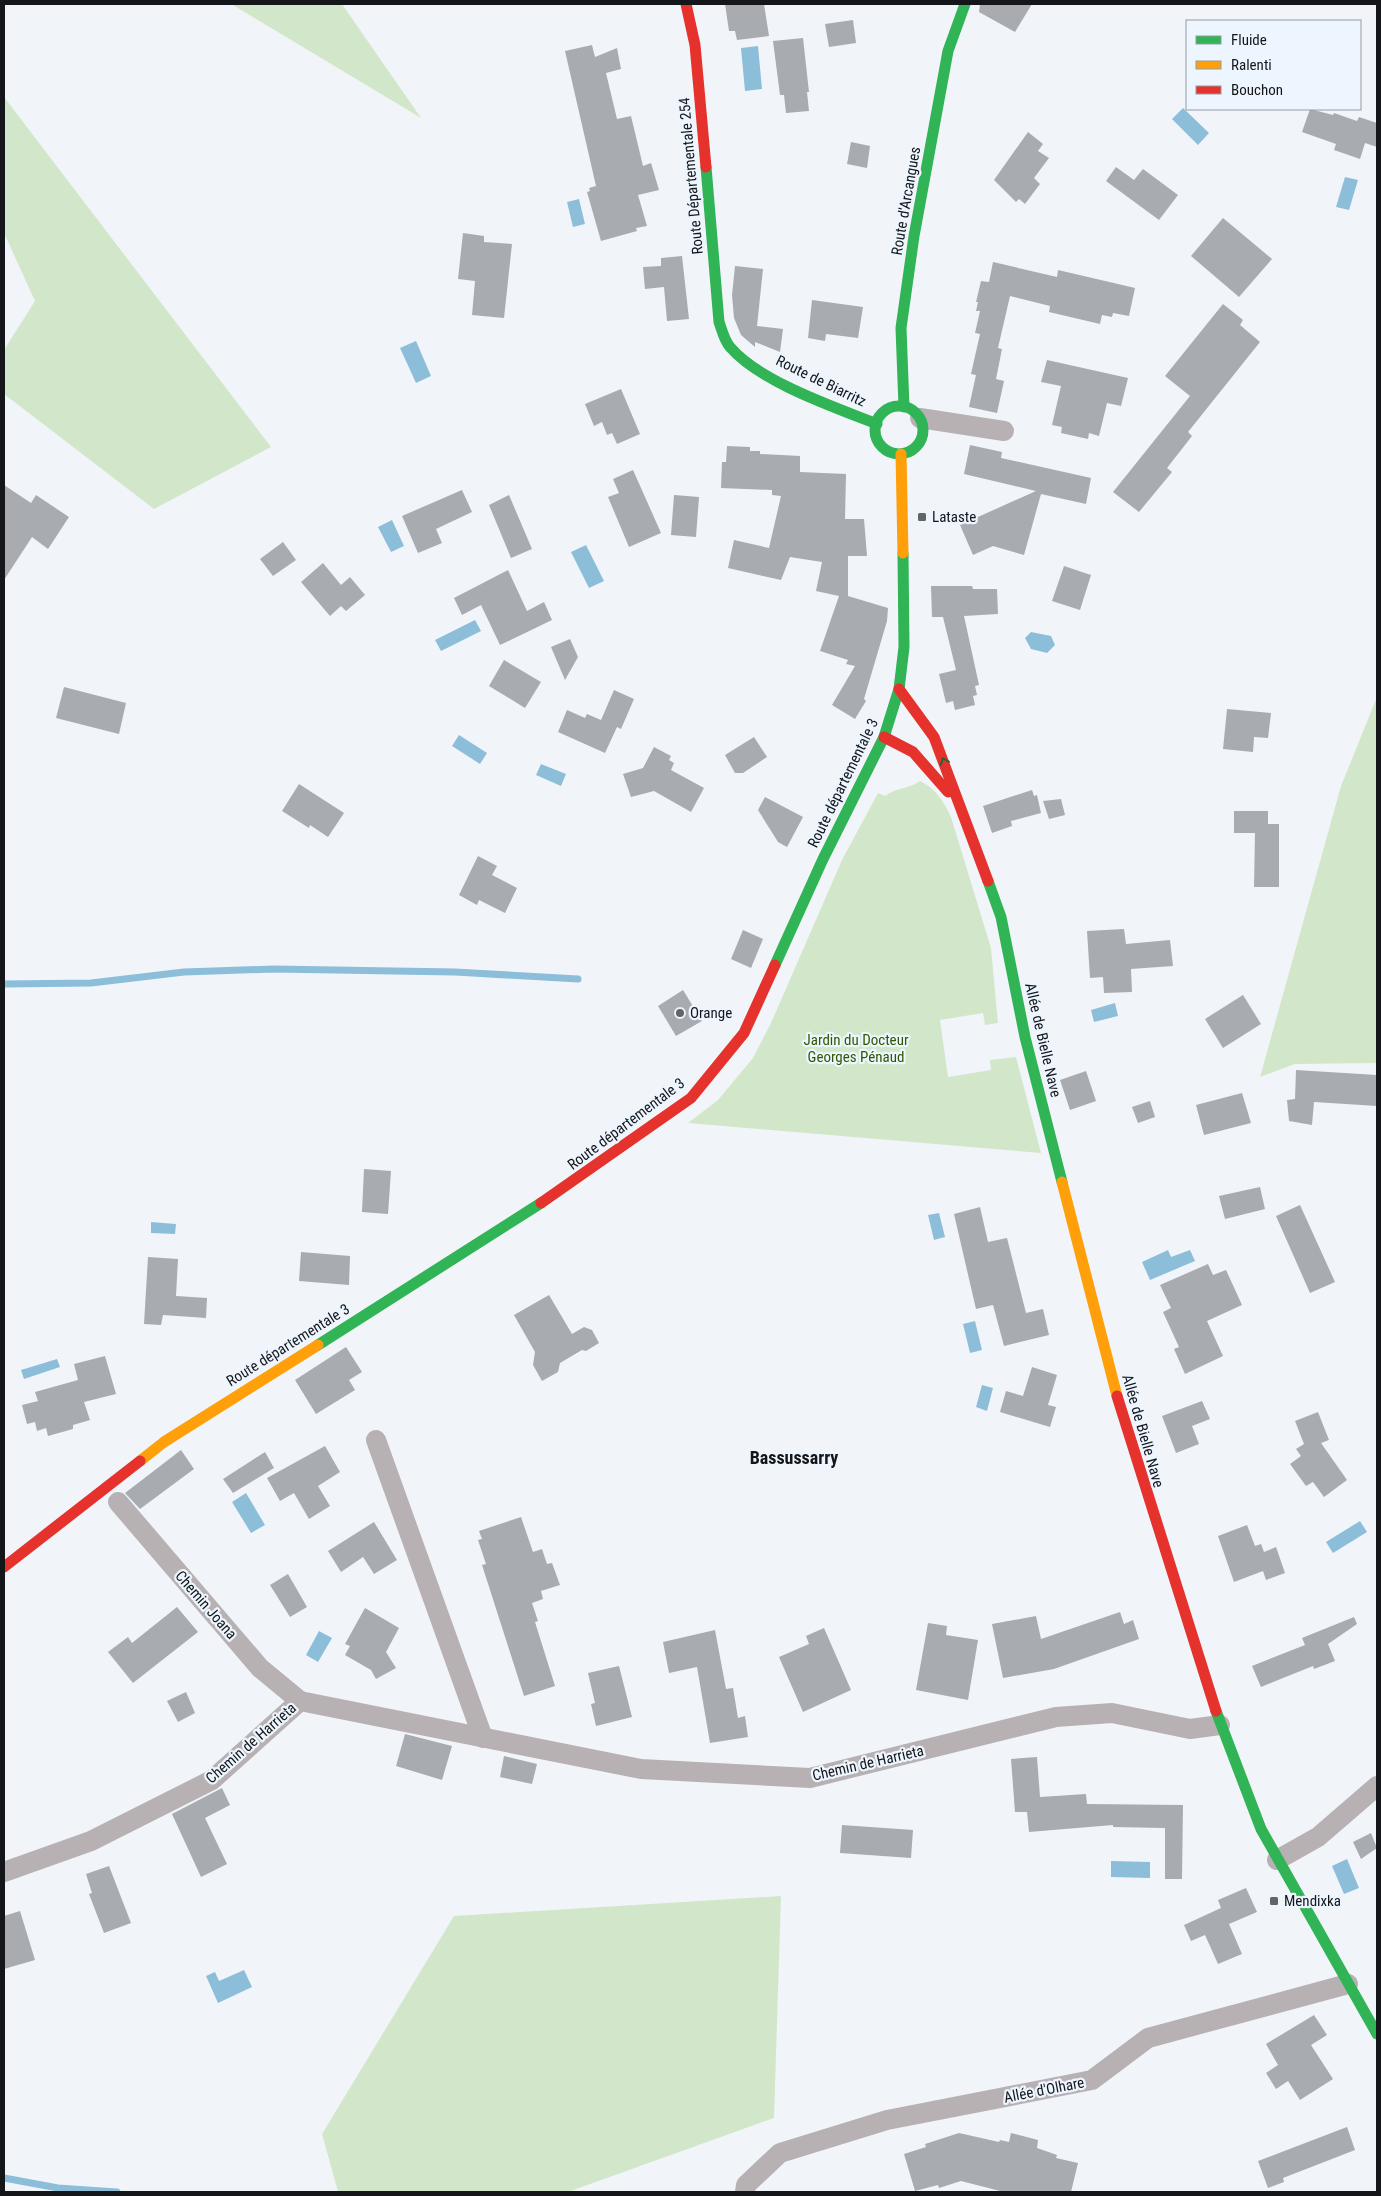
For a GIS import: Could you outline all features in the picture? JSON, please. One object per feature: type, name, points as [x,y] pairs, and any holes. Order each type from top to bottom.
[{"type":"main road","name":"Route Départementale 254","points":[[686,4],[694,45],[719,322],[728,346]]},
{"type":"main road","name":"Route d'Arcangues","points":[[912,412],[901,328],[914,236],[948,51],[965,4]]},
{"type":"main road","name":"Route de Biarritz","points":[[728,346],[759,368],[805,394],[876,424]]},
{"type":"main road","points":[[889,409],[912,412],[923,430],[920,441],[912,450],[901,454],[889,452],[879,443],[876,437],[876,424],[881,415],[889,409]]},
{"type":"main road","name":"Route départementale 3","points":[[4,1567],[164,1442],[570,1185],[691,1098],[744,1033],[824,858],[884,737],[899,689],[904,647],[901,454]]},
{"type":"main road","name":"Allée de Bielle Nave","points":[[899,689],[934,736],[1001,917],[1025,1037],[1123,1420],[1220,1725],[1261,1829],[1377,2034]]},
{"type":"main road","name":"Allée de Bielle Nave","points":[[884,737],[913,752],[960,807]]},
{"type":"street","points":[[912,412],[1004,431]]},
{"type":"street","points":[[376,1440],[483,1738]]},
{"type":"street","name":"Chemin Joana","points":[[118,1502],[260,1668],[300,1701]]},
{"type":"street","name":"Chemin de Harrieta","points":[[4,1872],[91,1840],[212,1780],[300,1701],[641,1769],[810,1778],[1056,1717],[1112,1713],[1190,1729],[1220,1725]]},
{"type":"street","points":[[1277,1860],[1318,1836],[1377,1786]]},
{"type":"street","name":"Allée d'Olhare","points":[[745,2192],[746,2185],[780,2153],[887,2120],[1092,2080],[1148,2038],[1348,1984]]},
{"type":"green space","points":[[231,4],[342,4],[421,118]]},
{"type":"green space","points":[[4,97],[271,447],[154,509],[4,394],[4,350],[35,301],[4,233]]},
{"type":"green space","points":[[1377,697],[1377,1063],[1295,1064],[1260,1077],[1341,786]]},
{"type":"green space","name":"Jardin du Docteur Georges Pénaud","points":[[920,781],[938,796],[951,817],[991,948],[998,1023],[985,1025],[983,1013],[940,1020],[948,1077],[991,1070],[990,1060],[1016,1057],[1041,1153],[688,1123],[718,1100],[753,1058],[771,1023],[842,860],[878,793],[885,796]]},
{"type":"green space","points":[[781,1896],[774,2118],[568,2192],[338,2192],[322,2134],[454,1916]]},
{"type":"water","points":[[758,46],[762,89],[745,91],[741,48]]},
{"type":"water","points":[[1183,108],[1209,133],[1198,145],[1172,119]]},
{"type":"water","points":[[1345,177],[1358,180],[1349,210],[1336,207]]},
{"type":"water","points":[[579,199],[585,224],[573,227],[567,202]]},
{"type":"water","points":[[416,341],[431,376],[416,383],[400,348]]},
{"type":"water","points":[[392,520],[404,546],[391,552],[378,527]]},
{"type":"water","points":[[586,545],[604,581],[589,588],[571,552]]},
{"type":"water","points":[[475,620],[481,631],[441,651],[435,640]]},
{"type":"water","points":[[1031,632],[1051,636],[1055,645],[1047,653],[1031,649],[1025,638]]},
{"type":"water","points":[[459,735],[487,753],[480,764],[452,746]]},
{"type":"water","points":[[541,764],[566,774],[561,786],[536,775]]},
{"type":"water","points":[[1115,1003],[1118,1016],[1094,1022],[1091,1010]]},
{"type":"water","points":[[939,1213],[945,1237],[934,1240],[928,1215]]},
{"type":"water","points":[[151,1222],[176,1224],[175,1234],[151,1233]]},
{"type":"water","points":[[1168,1250],[1171,1257],[1190,1250],[1195,1261],[1150,1280],[1142,1262]]},
{"type":"water","points":[[975,1321],[982,1350],[970,1353],[963,1324]]},
{"type":"water","points":[[57,1359],[60,1367],[24,1379],[21,1370]]},
{"type":"water","points":[[982,1385],[993,1388],[987,1411],[976,1407]]},
{"type":"water","points":[[246,1493],[265,1525],[251,1533],[232,1502]]},
{"type":"water","points":[[1360,1521],[1367,1532],[1333,1553],[1326,1542]]},
{"type":"water","points":[[319,1631],[332,1638],[318,1662],[306,1655]]},
{"type":"water","points":[[1347,1859],[1359,1888],[1344,1894],[1332,1866]]},
{"type":"water","points":[[1111,1861],[1150,1862],[1150,1878],[1111,1877]]},
{"type":"water","points":[[244,1970],[252,1987],[218,2003],[206,1976],[215,1972],[219,1981]]},
{"type":"building","points":[[725,4],[764,4],[769,36],[737,40],[735,31],[729,31]]},
{"type":"building","points":[[980,4],[1032,4],[1015,32],[979,12]]},
{"type":"building","points":[[853,20],[856,43],[829,47],[825,24]]},
{"type":"building","points":[[803,38],[809,92],[807,92],[809,111],[786,113],[784,95],[780,95],[773,41]]},
{"type":"building","points":[[592,45],[595,57],[617,48],[621,69],[606,73],[617,119],[631,116],[643,166],[651,163],[659,190],[638,195],[647,226],[636,228],[637,231],[601,241],[587,192],[590,191],[589,188],[596,186],[565,51]]},
{"type":"building","points":[[1310,110],[1333,115],[1334,113],[1357,121],[1359,117],[1377,123],[1377,147],[1365,143],[1360,159],[1334,150],[1336,144],[1302,132]]},
{"type":"building","points":[[1028,132],[1043,144],[1038,151],[1049,158],[1034,178],[1040,184],[1025,204],[1019,199],[1016,202],[994,180]]},
{"type":"building","points":[[851,142],[870,146],[867,168],[847,164]]},
{"type":"building","points":[[1116,167],[1134,180],[1143,169],[1178,195],[1159,220],[1106,181]]},
{"type":"building","points":[[1223,218],[1272,259],[1239,297],[1191,256]]},
{"type":"building","points":[[463,233],[484,236],[484,242],[512,244],[504,318],[472,315],[475,281],[458,279]]},
{"type":"building","points":[[682,256],[689,319],[667,321],[664,287],[645,289],[643,267],[661,266],[661,258]]},
{"type":"building","points":[[993,262],[1057,277],[1058,270],[1135,288],[1129,316],[1113,313],[1112,317],[1102,315],[1100,324],[1049,312],[1050,306],[1010,296],[998,348],[1002,349],[996,379],[1004,381],[997,413],[969,407],[976,375],[971,374],[980,334],[975,333],[980,311],[976,311],[978,302],[976,302],[981,281],[989,282]]},
{"type":"building","points":[[735,266],[763,269],[757,326],[783,329],[780,352],[755,342],[755,347],[741,335],[734,318],[732,295]]},
{"type":"building","points":[[812,300],[863,307],[858,338],[826,334],[825,341],[808,338]]},
{"type":"building","points":[[1223,304],[1243,320],[1240,325],[1260,342],[1188,432],[1192,436],[1167,468],[1172,472],[1139,512],[1113,492],[1190,396],[1165,376]]},
{"type":"building","points":[[1047,360],[1128,378],[1121,406],[1107,403],[1099,436],[1089,433],[1088,439],[1061,433],[1062,427],[1052,425],[1061,386],[1041,382]]},
{"type":"building","points":[[621,389],[640,434],[617,444],[612,433],[607,435],[602,422],[594,426],[585,404]]},
{"type":"building","points":[[970,445],[1002,452],[1001,458],[1091,478],[1086,504],[1041,494],[1024,555],[993,546],[973,555],[960,525],[1036,491],[964,474]]},
{"type":"building","points":[[727,446],[750,447],[750,451],[760,451],[760,454],[800,456],[800,472],[846,474],[845,519],[864,519],[867,556],[848,556],[848,596],[888,608],[887,621],[864,699],[866,701],[855,719],[832,705],[855,666],[846,664],[848,660],[820,651],[839,596],[816,591],[822,562],[790,557],[781,580],[728,568],[734,540],[769,548],[781,496],[772,495],[772,490],[721,488],[722,462],[726,462]]},
{"type":"building","points":[[633,470],[661,533],[629,547],[608,497],[619,493],[613,479]]},
{"type":"building","points":[[4,485],[31,503],[36,495],[69,517],[48,549],[32,537],[4,580]]},
{"type":"building","points":[[462,490],[472,512],[436,529],[442,543],[418,553],[402,516]]},
{"type":"building","points":[[509,495],[532,549],[511,558],[489,505]]},
{"type":"building","points":[[674,495],[699,497],[696,537],[671,535]]},
{"type":"building","points":[[283,542],[296,560],[273,576],[260,559]]},
{"type":"building","points":[[323,563],[341,585],[350,577],[365,595],[346,611],[341,606],[330,616],[301,582]]},
{"type":"building","points":[[1064,566],[1091,575],[1080,610],[1052,601]]},
{"type":"building","points":[[508,570],[527,611],[544,602],[552,620],[500,645],[481,605],[462,615],[454,598]]},
{"type":"building","points":[[931,586],[972,586],[973,589],[997,589],[998,614],[964,616],[979,685],[975,686],[977,695],[973,696],[975,705],[955,710],[953,701],[946,703],[939,674],[956,670],[943,617],[932,617]]},
{"type":"building","points":[[570,639],[578,657],[565,680],[551,647]]},
{"type":"building","points":[[504,660],[541,682],[525,708],[489,686]]},
{"type":"building","points":[[64,687],[126,703],[119,734],[56,718]]},
{"type":"building","points":[[614,690],[634,699],[621,729],[617,727],[605,753],[558,732],[567,710],[585,718],[587,714],[601,720]]},
{"type":"building","points":[[1227,709],[1271,713],[1268,738],[1254,737],[1253,752],[1223,749]]},
{"type":"building","points":[[754,737],[767,757],[743,773],[735,773],[725,755]]},
{"type":"building","points":[[654,747],[671,756],[669,760],[674,763],[671,770],[704,788],[691,812],[654,791],[631,797],[623,774],[643,768]]},
{"type":"building","points":[[299,784],[344,813],[328,837],[310,825],[309,828],[282,811]]},
{"type":"building","points":[[1032,790],[1034,796],[1037,795],[1041,813],[1011,821],[1012,826],[992,833],[983,806]]},
{"type":"building","points":[[765,797],[803,817],[787,847],[778,842],[758,810]]},
{"type":"building","points":[[1061,799],[1065,815],[1049,819],[1043,801]]},
{"type":"building","points":[[1234,811],[1268,811],[1268,824],[1279,824],[1279,887],[1254,887],[1255,833],[1234,833]]},
{"type":"building","points":[[478,856],[497,866],[492,875],[517,888],[505,913],[479,900],[477,905],[459,895]]},
{"type":"building","points":[[1124,929],[1126,944],[1170,940],[1173,966],[1131,969],[1132,992],[1104,993],[1103,977],[1090,978],[1087,931]]},
{"type":"building","points":[[743,930],[763,939],[751,968],[731,959]]},
{"type":"building","name":"Orange","points":[[683,990],[702,1021],[676,1036],[658,1006]]},
{"type":"building","points":[[1243,995],[1261,1024],[1223,1048],[1205,1019]]},
{"type":"building","points":[[1296,1070],[1377,1075],[1377,1106],[1314,1102],[1312,1125],[1289,1121],[1287,1100],[1295,1099]]},
{"type":"building","points":[[1086,1071],[1096,1101],[1070,1110],[1060,1080]]},
{"type":"building","points":[[1242,1093],[1251,1123],[1204,1135],[1196,1105]]},
{"type":"building","points":[[1150,1101],[1155,1117],[1138,1123],[1132,1107]]},
{"type":"building","points":[[364,1169],[391,1171],[388,1214],[362,1212]]},
{"type":"building","points":[[1260,1187],[1265,1209],[1225,1219],[1219,1196]]},
{"type":"building","points":[[1300,1205],[1335,1282],[1310,1293],[1276,1216]]},
{"type":"building","points":[[980,1207],[988,1242],[1007,1238],[1026,1313],[1043,1309],[1049,1335],[1004,1346],[993,1305],[976,1309],[954,1214]]},
{"type":"building","points":[[301,1252],[350,1256],[349,1285],[299,1281]]},
{"type":"building","points":[[148,1257],[178,1259],[176,1296],[207,1298],[206,1318],[163,1315],[161,1325],[144,1324]]},
{"type":"building","points":[[1208,1264],[1213,1275],[1226,1270],[1242,1305],[1207,1321],[1223,1356],[1185,1374],[1174,1349],[1179,1347],[1163,1312],[1171,1308],[1160,1285]]},
{"type":"building","points":[[549,1295],[572,1334],[584,1327],[592,1330],[599,1343],[586,1351],[582,1350],[560,1363],[558,1372],[542,1381],[533,1365],[535,1352],[514,1315]]},
{"type":"building","points":[[346,1347],[362,1372],[349,1380],[355,1390],[316,1414],[295,1380]]},
{"type":"building","points":[[105,1356],[116,1394],[84,1402],[90,1420],[73,1425],[73,1429],[48,1436],[46,1428],[37,1431],[35,1422],[27,1424],[22,1405],[38,1401],[35,1392],[78,1380],[74,1364]]},
{"type":"building","points":[[1032,1367],[1057,1375],[1048,1405],[1056,1407],[1050,1427],[1000,1412],[1006,1391],[1023,1396]]},
{"type":"building","points":[[1202,1401],[1210,1419],[1192,1426],[1199,1444],[1176,1453],[1162,1416]]},
{"type":"building","points":[[1318,1412],[1329,1440],[1321,1443],[1347,1480],[1324,1497],[1313,1482],[1306,1486],[1290,1464],[1301,1456],[1296,1449],[1304,1444],[1295,1421]]},
{"type":"building","points":[[325,1446],[340,1472],[318,1486],[330,1506],[309,1519],[294,1493],[280,1501],[267,1478]]},
{"type":"building","points":[[181,1450],[194,1469],[140,1509],[125,1493]]},
{"type":"building","points":[[265,1452],[274,1468],[233,1493],[223,1479]]},
{"type":"building","points":[[521,1517],[533,1552],[542,1549],[547,1564],[552,1563],[560,1585],[541,1591],[543,1599],[532,1603],[538,1621],[535,1622],[555,1686],[524,1696],[482,1565],[486,1564],[478,1540],[482,1539],[479,1531]]},
{"type":"building","points":[[374,1522],[397,1560],[374,1574],[363,1557],[341,1572],[328,1551]]},
{"type":"building","points":[[1247,1525],[1255,1546],[1261,1544],[1264,1552],[1276,1547],[1285,1573],[1266,1580],[1263,1571],[1234,1582],[1218,1536]]},
{"type":"building","points":[[288,1574],[307,1607],[290,1617],[270,1585]]},
{"type":"building","points":[[177,1607],[198,1632],[133,1683],[108,1652],[128,1637],[132,1643]]},
{"type":"building","points":[[365,1608],[399,1628],[386,1652],[396,1668],[376,1679],[371,1670],[345,1655],[350,1646],[345,1644]]},
{"type":"building","points":[[1120,1612],[1124,1624],[1133,1620],[1139,1639],[1054,1669],[1003,1678],[992,1624],[1036,1616],[1041,1639]]},
{"type":"building","points":[[1354,1617],[1357,1624],[1328,1644],[1335,1661],[1314,1669],[1313,1666],[1261,1687],[1252,1666],[1305,1645],[1302,1638]]},
{"type":"building","points":[[928,1623],[947,1626],[946,1635],[978,1640],[968,1700],[916,1690]]},
{"type":"building","points":[[824,1628],[851,1690],[803,1712],[779,1657],[809,1644],[806,1636]]},
{"type":"building","points":[[715,1630],[726,1689],[733,1688],[738,1718],[745,1716],[748,1737],[710,1743],[697,1667],[669,1673],[663,1642]]},
{"type":"building","points":[[619,1666],[632,1717],[596,1726],[591,1704],[595,1703],[588,1673]]},
{"type":"building","points":[[186,1692],[195,1713],[178,1722],[167,1701]]},
{"type":"building","points":[[405,1734],[452,1746],[442,1780],[396,1766]]},
{"type":"building","points":[[504,1756],[537,1764],[532,1784],[500,1777]]},
{"type":"building","points":[[1037,1757],[1040,1797],[1086,1794],[1087,1804],[1183,1805],[1182,1879],[1165,1879],[1165,1828],[1113,1827],[1113,1825],[1029,1832],[1027,1812],[1015,1812],[1011,1759]]},
{"type":"building","points":[[222,1788],[230,1805],[205,1818],[227,1864],[201,1877],[172,1814]]},
{"type":"building","points":[[842,1825],[913,1830],[911,1858],[840,1853]]},
{"type":"building","points":[[1371,1833],[1377,1848],[1361,1859],[1353,1842]]},
{"type":"building","points":[[109,1866],[131,1923],[104,1933],[89,1894],[92,1893],[86,1874]]},
{"type":"building","points":[[1246,1888],[1257,1912],[1229,1924],[1242,1954],[1218,1964],[1205,1935],[1191,1941],[1184,1925],[1221,1908],[1218,1900]]},
{"type":"building","points":[[20,1911],[35,1960],[4,1969],[4,1916]]},
{"type":"building","points":[[1314,2015],[1327,2035],[1311,2045],[1333,2079],[1300,2100],[1288,2081],[1276,2089],[1266,2073],[1278,2065],[1266,2044]]},
{"type":"building","points":[[1347,2127],[1355,2150],[1283,2178],[1284,2182],[1268,2188],[1258,2161]]},
{"type":"building","points":[[959,2133],[999,2142],[1000,2140],[1009,2142],[1011,2133],[1038,2140],[1037,2148],[1057,2155],[1056,2158],[1078,2163],[1071,2192],[1004,2192],[961,2181],[939,2188],[938,2185],[915,2191],[904,2154],[926,2147],[925,2144]]},
{"type":"waterway","points":[[4,984],[91,983],[184,972],[274,969],[455,972],[578,979]]},
{"type":"waterway","points":[[4,2178],[58,2188],[117,2192]]},
{"type":"traffic: fast","points":[[904,407],[901,328],[914,236],[948,51],[965,4]]},
{"type":"traffic: fast","points":[[706,167],[719,322],[728,344],[743,360],[778,382],[877,424]]},
{"type":"traffic: fast","points":[[899,406],[908,408],[916,413],[921,421],[923,430],[921,439],[916,447],[908,452],[899,454],[890,452],[882,447],[877,439],[875,430],[877,421],[882,413],[890,408],[899,406]]},
{"type":"traffic: fast","points":[[775,965],[823,859],[884,737],[899,689],[904,647],[903,553]]},
{"type":"traffic: fast","points":[[988,881],[1001,917],[1025,1037],[1062,1182]]},
{"type":"traffic: fast","points":[[318,1345],[541,1203]]},
{"type":"traffic: fast","points":[[1216,1711],[1261,1829],[1377,2034]]},
{"type":"traffic: slow","points":[[901,454],[903,553]]},
{"type":"traffic: slow","points":[[1062,1182],[1117,1396]]},
{"type":"traffic: slow","points":[[140,1461],[164,1442],[318,1345]]},
{"type":"traffic: jam","points":[[686,4],[695,45],[706,167]]},
{"type":"traffic: jam","points":[[899,689],[934,737],[988,881]]},
{"type":"traffic: jam","points":[[884,737],[913,752],[948,792]]},
{"type":"traffic: jam","points":[[541,1203],[691,1098],[744,1033],[775,965]]},
{"type":"traffic: jam","points":[[1117,1396],[1216,1711]]},
{"type":"traffic: jam","points":[[4,1567],[140,1461]]},
{"type":"place","name":"Lataste","points":[[922,517]]},
{"type":"place","name":"Orange","points":[[680,1013]]},
{"type":"place","name":"Mendixka","points":[[1274,1901]]},
{"type":"district","name":"Bassussarry","points":[[794,1458]]}]
